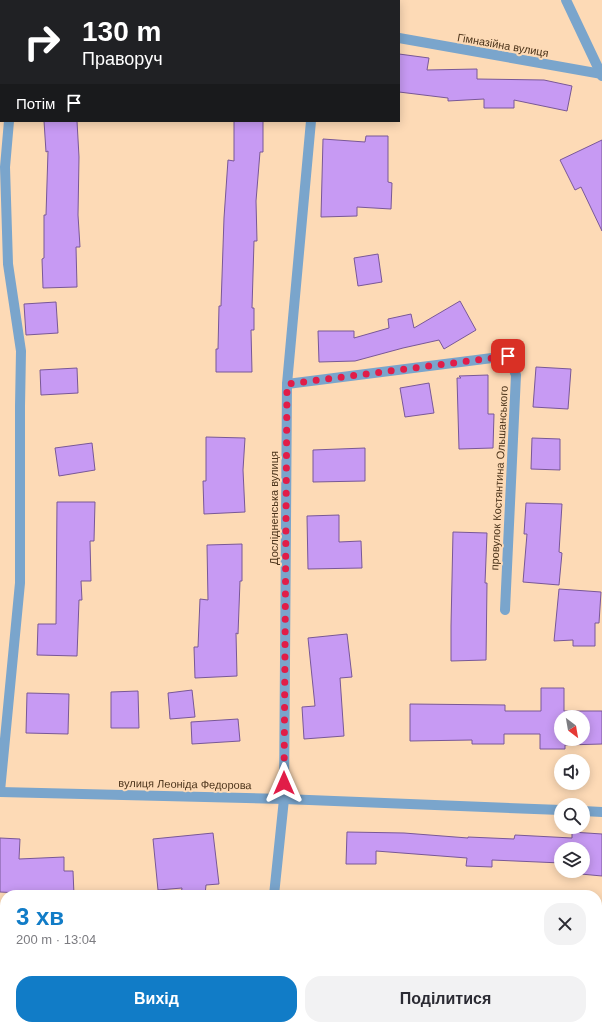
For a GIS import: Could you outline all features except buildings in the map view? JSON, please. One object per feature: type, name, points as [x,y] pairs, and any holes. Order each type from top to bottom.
[{"type":"street","points":[[566,0],[602,75]]},
{"type":"street","name":"Гімназійна вулиця","points":[[400,38],[602,75]]},
{"type":"street","points":[[0,792],[20,583],[21,351],[8,264],[5,166],[9,122]]},
{"type":"street","name":"Дослідненська вулиця","points":[[275,890],[284,799],[287,384],[311,122]]},
{"type":"street","name":"провулок Костянтина Ольшанського","points":[[287,384],[508,356],[516,375],[505,610]]},
{"type":"street","name":"вулиця Леоніда Федорова","points":[[0,792],[284,799],[554,810]]},
{"type":"street","points":[[590,811],[602,812]]},
{"type":"route","points":[[284,783],[287,384],[508,356]]}]
